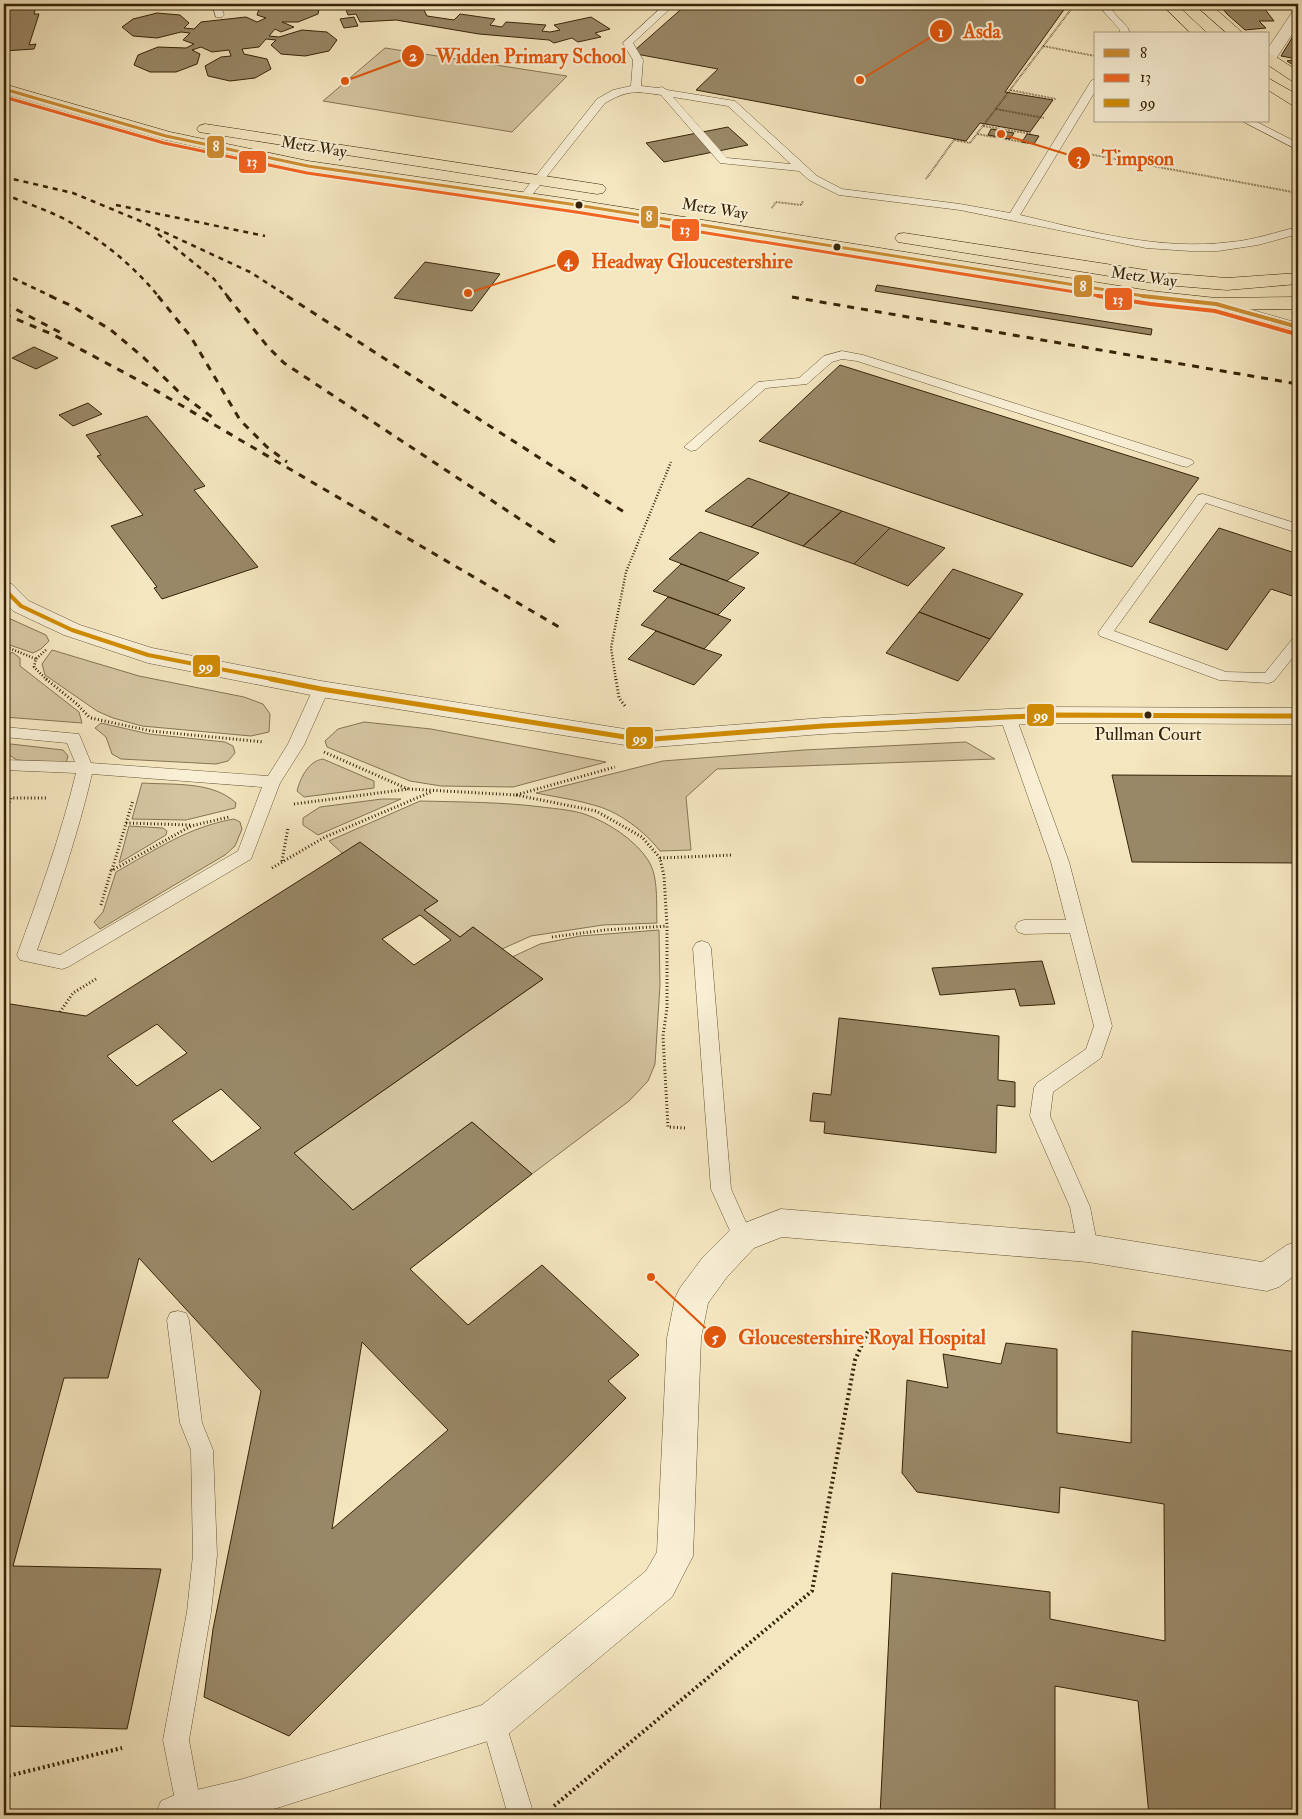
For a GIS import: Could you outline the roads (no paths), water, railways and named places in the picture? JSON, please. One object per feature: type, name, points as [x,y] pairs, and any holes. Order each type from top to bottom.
[{"type":"main road","points":[[1168,4],[1199,32]]},
{"type":"main road","points":[[1201,4],[1235,32]]},
{"type":"main road","points":[[1270,59],[1298,78]]},
{"type":"main road","points":[[1270,84],[1291,94],[1298,102]]},
{"type":"main road","name":"Metz Way","points":[[4,89],[166,136],[308,166],[524,198],[1142,296],[1216,304],[1298,304]]},
{"type":"main road","name":"Metz Way","points":[[72,108],[609,191]]},
{"type":"main road","name":"Metz Way","points":[[892,236],[1165,280],[1227,284],[1298,279]]},
{"type":"street","points":[[1295,4],[1298,8]]},
{"type":"street","points":[[1270,56],[1298,14]]},
{"type":"street","points":[[4,589],[21,606],[72,630],[148,655],[321,689],[625,736],[650,738],[823,726],[1050,715],[1298,716]]},
{"type":"street","points":[[182,1813],[243,1799],[493,1721],[659,1584],[675,1556],[684,1338],[692,1298],[715,1267],[743,1238],[781,1223],[1088,1248],[1267,1277],[1298,1255]]},
{"type":"lane","points":[[216,4],[220,15]]},
{"type":"lane","points":[[636,88],[638,60],[628,43],[670,4]]},
{"type":"lane","points":[[1101,4],[1125,32]]},
{"type":"lane","points":[[1013,217],[1094,84]]},
{"type":"lane","points":[[524,198],[600,101],[617,92],[636,88],[662,90],[731,103],[813,178],[839,192],[960,207],[1130,242],[1189,248],[1231,246],[1267,241],[1298,230]]},
{"type":"lane","points":[[662,90],[724,161],[803,168]]},
{"type":"lane","points":[[1249,122],[1298,147]]},
{"type":"lane","points":[[1216,304],[1298,327]]},
{"type":"lane","points":[[691,447],[762,385],[803,381],[828,359],[842,355],[859,358],[1187,463]]},
{"type":"lane","points":[[1298,529],[1204,498],[1105,633],[1224,677],[1269,678],[1298,641]]},
{"type":"lane","points":[[4,732],[73,738],[85,768],[78,798],[44,906],[26,955],[62,962],[245,855],[272,782],[296,745],[321,689]]},
{"type":"lane","points":[[1008,717],[1044,817],[1078,926],[1103,1026],[1094,1054],[1044,1088],[1040,1116],[1080,1207],[1088,1248]]},
{"type":"lane","points":[[4,765],[85,768],[272,782]]},
{"type":"lane","points":[[1024,927],[1078,926]]},
{"type":"lane","points":[[702,948],[721,1189],[743,1238]]},
{"type":"lane","points":[[178,1320],[191,1423],[202,1450],[205,1554],[199,1612],[176,1740],[182,1813]]},
{"type":"lane","points":[[493,1721],[521,1815]]},
{"type":"railway","points":[[4,177],[73,193],[138,220],[250,272],[289,297]]},
{"type":"railway","points":[[4,194],[60,217],[81,229],[117,255],[159,297]]},
{"type":"railway","points":[[116,205],[265,236]]},
{"type":"railway","points":[[158,234],[214,279],[228,297]]},
{"type":"railway","points":[[4,274],[53,297]]},
{"type":"railway","points":[[50,296],[72,306],[111,330],[144,358],[181,394],[212,417]]},
{"type":"railway","points":[[158,296],[191,337],[240,420],[267,447],[287,462]]},
{"type":"railway","points":[[227,296],[268,347],[284,363],[556,543]]},
{"type":"railway","points":[[287,296],[624,512]]},
{"type":"railway","points":[[792,297],[1298,384]]},
{"type":"railway","points":[[4,303],[65,335]]},
{"type":"railway","points":[[4,314],[54,335],[138,380],[559,627]]},
{"type":"place","name":"Asda","points":[[860,80]]},
{"type":"place","name":"Widden Primary School","points":[[345,81]]},
{"type":"place","name":"Timpson","points":[[1001,134]]},
{"type":"place","name":"Headway Gloucestershire","points":[[468,293]]},
{"type":"place","name":"Pullman Court","points":[[1148,715]]},
{"type":"place","name":"Gloucestershire Royal Hospital","points":[[651,1277]]}]
